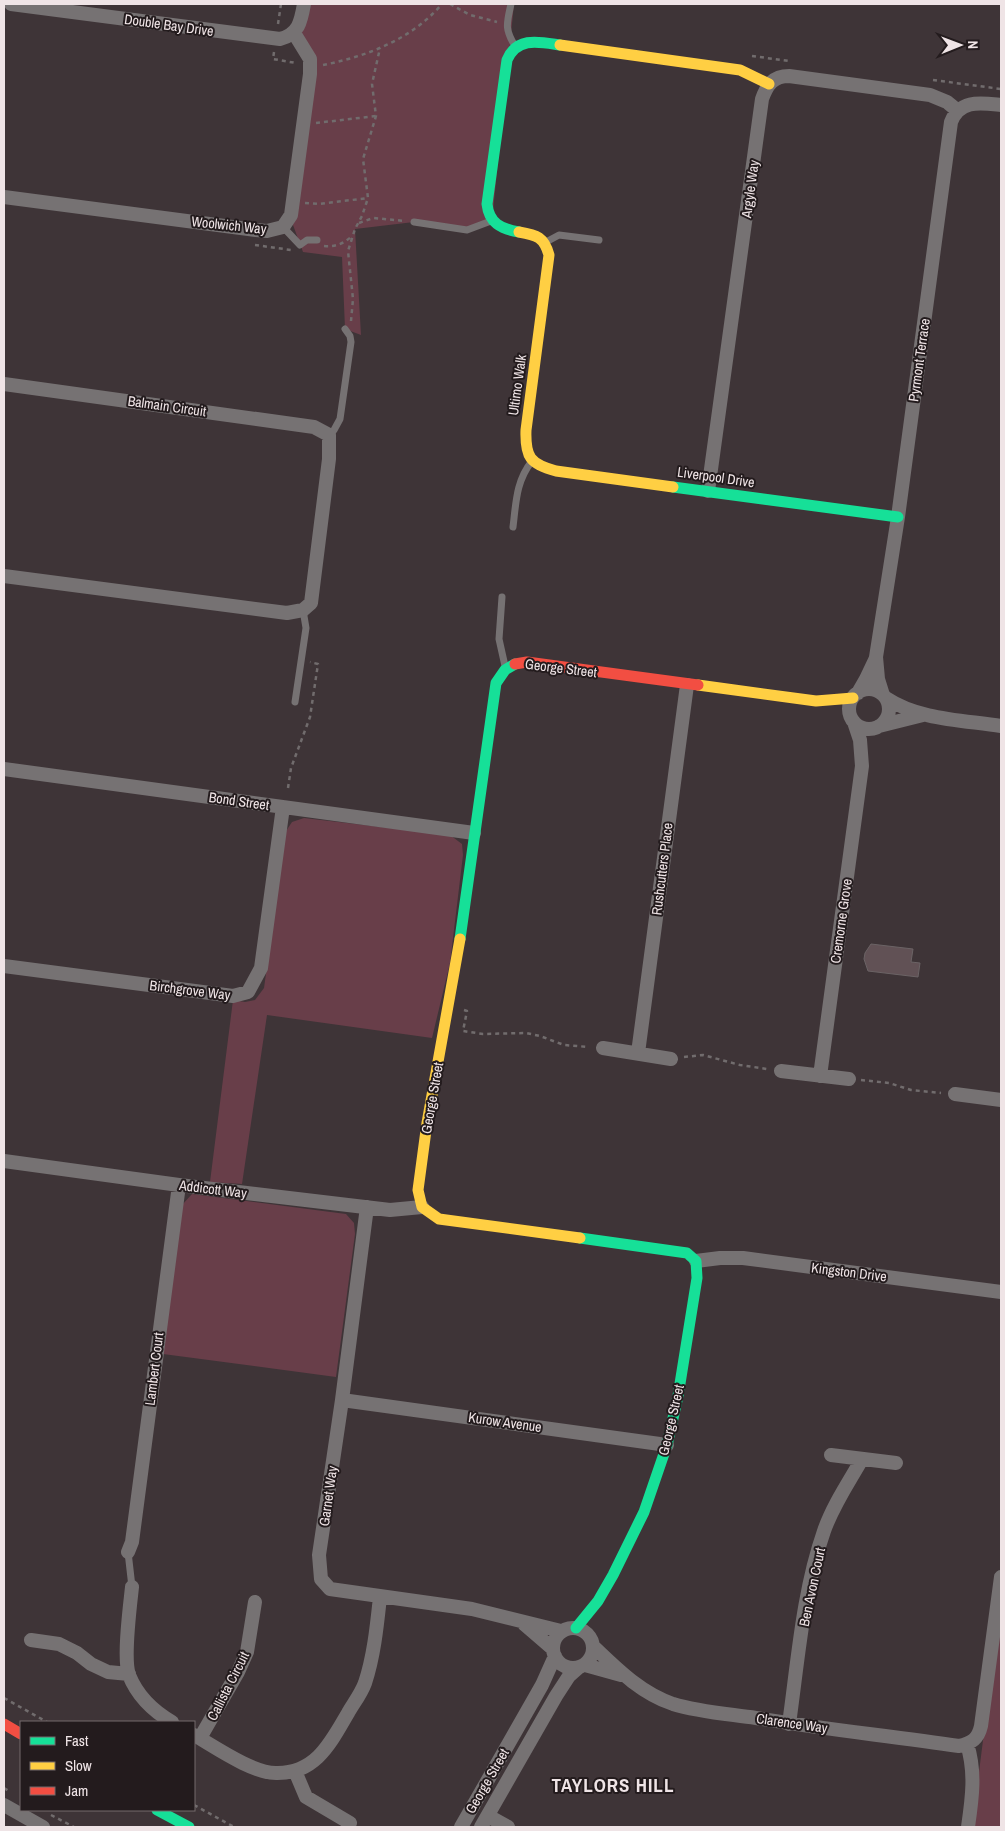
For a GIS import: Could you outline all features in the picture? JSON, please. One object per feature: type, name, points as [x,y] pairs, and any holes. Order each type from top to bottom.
[{"type":"street","name":"Double Bay Drive","points":[[11,4],[274,39],[288,37],[294,33]]},
{"type":"street","points":[[304,4],[298,28],[294,33],[306,52],[311,65]]},
{"type":"street","points":[[546,243],[542,238],[535,235],[500,228],[492,221],[488,214],[490,180],[507,60],[509,53],[515,47],[532,41],[740,70],[769,84],[775,78],[789,76],[921,93],[938,97],[958,111],[963,106],[971,103],[1001,106]]},
{"type":"street","name":"Woolwich Way","points":[[4,197],[256,230],[267,231],[283,226],[291,215],[311,65]]},
{"type":"street","name":"Argyle Way","points":[[708,491],[762,99],[769,84]]},
{"type":"street","name":"Pyrmont Terrace","points":[[884,696],[878,679],[876,657],[898,517],[951,122],[958,111]]},
{"type":"street","name":"Ultimo Walk","points":[[532,461],[526,451],[525,442],[549,262],[549,249],[546,243]]},
{"type":"street","name":"Balmain Circuit","points":[[4,384],[277,421],[314,427],[329,435]]},
{"type":"street","points":[[4,576],[287,613],[303,610],[311,603],[329,459],[329,435]]},
{"type":"street","name":"Liverpool Drive","points":[[532,461],[544,468],[556,471],[898,517]]},
{"type":"street","name":"Pyrmont Terrace","points":[[855,695],[876,657]]},
{"type":"street","name":"George Street","points":[[422,1207],[418,1190],[449,1007],[493,697],[496,683],[506,669],[511,665],[527,662],[816,701],[855,695]]},
{"type":"street","name":"Rushcutters Place","points":[[638,1053],[687,685]]},
{"type":"street","points":[[927,715],[864,728],[853,720],[849,708],[855,695],[870,689],[898,706],[927,715],[1001,726]]},
{"type":"street","points":[[876,727],[887,717],[889,711],[884,696]]},
{"type":"street","name":"George Street","points":[[816,701],[853,720]]},
{"type":"street","name":"Cremorne Grove","points":[[853,720],[860,740],[862,766]]},
{"type":"street","name":"Cremorne Grove","points":[[820,1076],[862,766],[876,727]]},
{"type":"street","name":"Bond Street","points":[[4,769],[474,833]]},
{"type":"street","name":"Birchgrove Way","points":[[4,966],[233,996],[248,992],[261,968],[283,807]]},
{"type":"street","points":[[603,1048],[671,1059]]},
{"type":"street","points":[[781,1071],[849,1079]]},
{"type":"street","points":[[955,1094],[1001,1100]]},
{"type":"street","name":"Addicott Way","points":[[4,1162],[390,1210],[422,1207]]},
{"type":"street","name":"Lambert Court","points":[[128,1552],[132,1542],[179,1185]]},
{"type":"street","name":"Garnet Way","points":[[367,1207],[342,1400],[319,1555],[322,1579],[330,1589],[472,1609],[561,1631]]},
{"type":"street","points":[[422,1207],[439,1219],[687,1253],[696,1261]]},
{"type":"street","name":"Kingston Drive","points":[[696,1261],[743,1258],[1001,1292]]},
{"type":"street","name":"George Street","points":[[586,1636],[598,1601],[644,1512],[667,1445],[678,1396],[697,1278],[696,1261]]},
{"type":"street","name":"Kurow Avenue","points":[[342,1400],[667,1445]]},
{"type":"street","points":[[831,1455],[896,1463]]},
{"type":"street","name":"Ben Avon Court","points":[[790,1724],[810,1582],[824,1530],[840,1496],[862,1459]]},
{"type":"street","points":[[968,1827],[974,1775],[972,1758],[967,1744],[974,1741],[978,1736],[981,1726],[1001,1577]]},
{"type":"street","points":[[132,1587],[127,1658],[129,1674],[142,1699],[171,1721]]},
{"type":"street","name":"Callista Circuit","points":[[255,1602],[248,1652],[238,1672],[197,1736],[254,1768],[275,1773],[295,1771],[315,1760],[328,1748],[364,1685],[374,1642],[380,1597]]},
{"type":"street","name":"Garnet Way","points":[[521,1622],[554,1652]]},
{"type":"street","points":[[561,1631],[586,1636],[590,1660],[582,1666],[572,1668],[562,1665],[554,1652],[557,1636],[561,1631]]},
{"type":"street","name":"Clarence Way","points":[[586,1636],[624,1676],[644,1690],[673,1704],[790,1724],[959,1746],[967,1744]]},
{"type":"street","points":[[31,1640],[59,1644],[108,1672],[129,1674]]},
{"type":"street","name":"George Street","points":[[461,1827],[542,1685],[554,1652]]},
{"type":"street","name":"George Street","points":[[484,1822],[556,1696],[569,1676],[582,1666]]},
{"type":"street","name":"Clarence Way","points":[[582,1666],[624,1676]]},
{"type":"street","points":[[4,1724],[20,1733]]},
{"type":"street","points":[[295,1771],[306,1797],[350,1823]]},
{"type":"street","points":[[4,1805],[43,1827]]},
{"type":"street","points":[[160,1811],[189,1827]]},
{"type":"street","points":[[484,1822],[508,1827]]},
{"type":"lane","points":[[511,4],[507,34],[515,47]]},
{"type":"lane","points":[[414,222],[467,230],[492,221]]},
{"type":"lane","points":[[283,226],[300,245],[307,240],[318,242]]},
{"type":"lane","points":[[546,243],[559,235],[599,240]]},
{"type":"lane","points":[[329,435],[337,425],[342,412],[351,342],[346,331]]},
{"type":"lane","points":[[513,527],[519,484],[525,469],[532,461]]},
{"type":"lane","points":[[502,597],[499,639],[506,669]]},
{"type":"lane","points":[[295,702],[306,628],[303,610]]},
{"type":"lane","points":[[128,1552],[132,1587]]},
{"type":"path","points":[[311,65],[324,65],[380,48],[422,24],[442,4]]},
{"type":"path","points":[[318,242],[328,246],[344,242],[351,237],[359,223],[368,198],[363,159],[376,116],[372,84],[380,48]]},
{"type":"path","points":[[303,125],[376,116]]},
{"type":"path","points":[[293,202],[320,204],[368,198]]},
{"type":"path","points":[[359,223],[373,218],[414,222]]},
{"type":"path","points":[[346,331],[352,320],[353,304],[348,251],[355,229]]},
{"type":"path","points":[[288,788],[291,768],[310,717],[318,664],[301,660]]},
{"type":"path","points":[[449,1007],[467,1011],[463,1031],[483,1034],[526,1033],[564,1045],[603,1048]]},
{"type":"path","points":[[671,1059],[704,1055],[740,1065],[781,1071]]},
{"type":"path","points":[[849,1079],[889,1083],[911,1090],[955,1094]]},
{"type":"path","points":[[4,1698],[45,1721]]},
{"type":"path","points":[[195,1806],[234,1827]]},
{"type":"path","points":[[50,1814],[74,1827]]},
{"type":"shaded area","points":[[300,4],[514,4],[492,221],[467,230],[414,222],[355,229],[361,335],[345,329],[342,257],[303,252],[293,225],[303,153],[310,74],[294,33]]},
{"type":"shaded area","points":[[304,818],[450,835],[462,844],[463,855],[450,963],[432,1038],[267,1015],[242,1184],[210,1182],[233,1000],[245,1002],[255,1000],[264,988],[286,831],[292,822]]},
{"type":"shaded area","points":[[192,1194],[346,1214],[354,1223],[355,1234],[336,1377],[163,1354],[182,1205]]},
{"type":"shaded area","points":[[1001,1599],[1001,1827],[972,1827]]},
{"type":"building","points":[[871,944],[913,949],[911,962],[920,963],[918,977],[868,971],[864,959],[865,953]]},
{"type":"traffic: fast","points":[[519,232],[497,224],[490,216],[487,204],[507,60],[511,52],[517,47],[530,42],[560,45]]},
{"type":"traffic: fast","points":[[673,487],[898,517]]},
{"type":"traffic: fast","points":[[460,939],[496,683],[505,670],[515,664]]},
{"type":"traffic: fast","points":[[576,1628],[598,1601],[644,1512],[667,1445],[678,1396],[697,1278],[696,1261],[687,1253],[580,1238]]},
{"type":"traffic: fast","points":[[159,1811],[189,1827]]},
{"type":"traffic: slow","points":[[560,45],[740,70],[769,84]]},
{"type":"traffic: slow","points":[[519,232],[531,234],[539,238],[545,244],[549,255],[526,430],[528,453],[531,458],[540,465],[556,471],[673,487]]},
{"type":"traffic: slow","points":[[698,685],[816,701],[853,698]]},
{"type":"traffic: slow","points":[[460,939],[427,1123],[418,1190],[422,1207],[439,1219],[580,1238]]},
{"type":"traffic: jam","points":[[515,664],[527,662],[698,685]]},
{"type":"traffic: jam","points":[[4,1724],[20,1733]]},
{"type":"district","name":"TAYLORS HILL","points":[[613,1785]]}]
